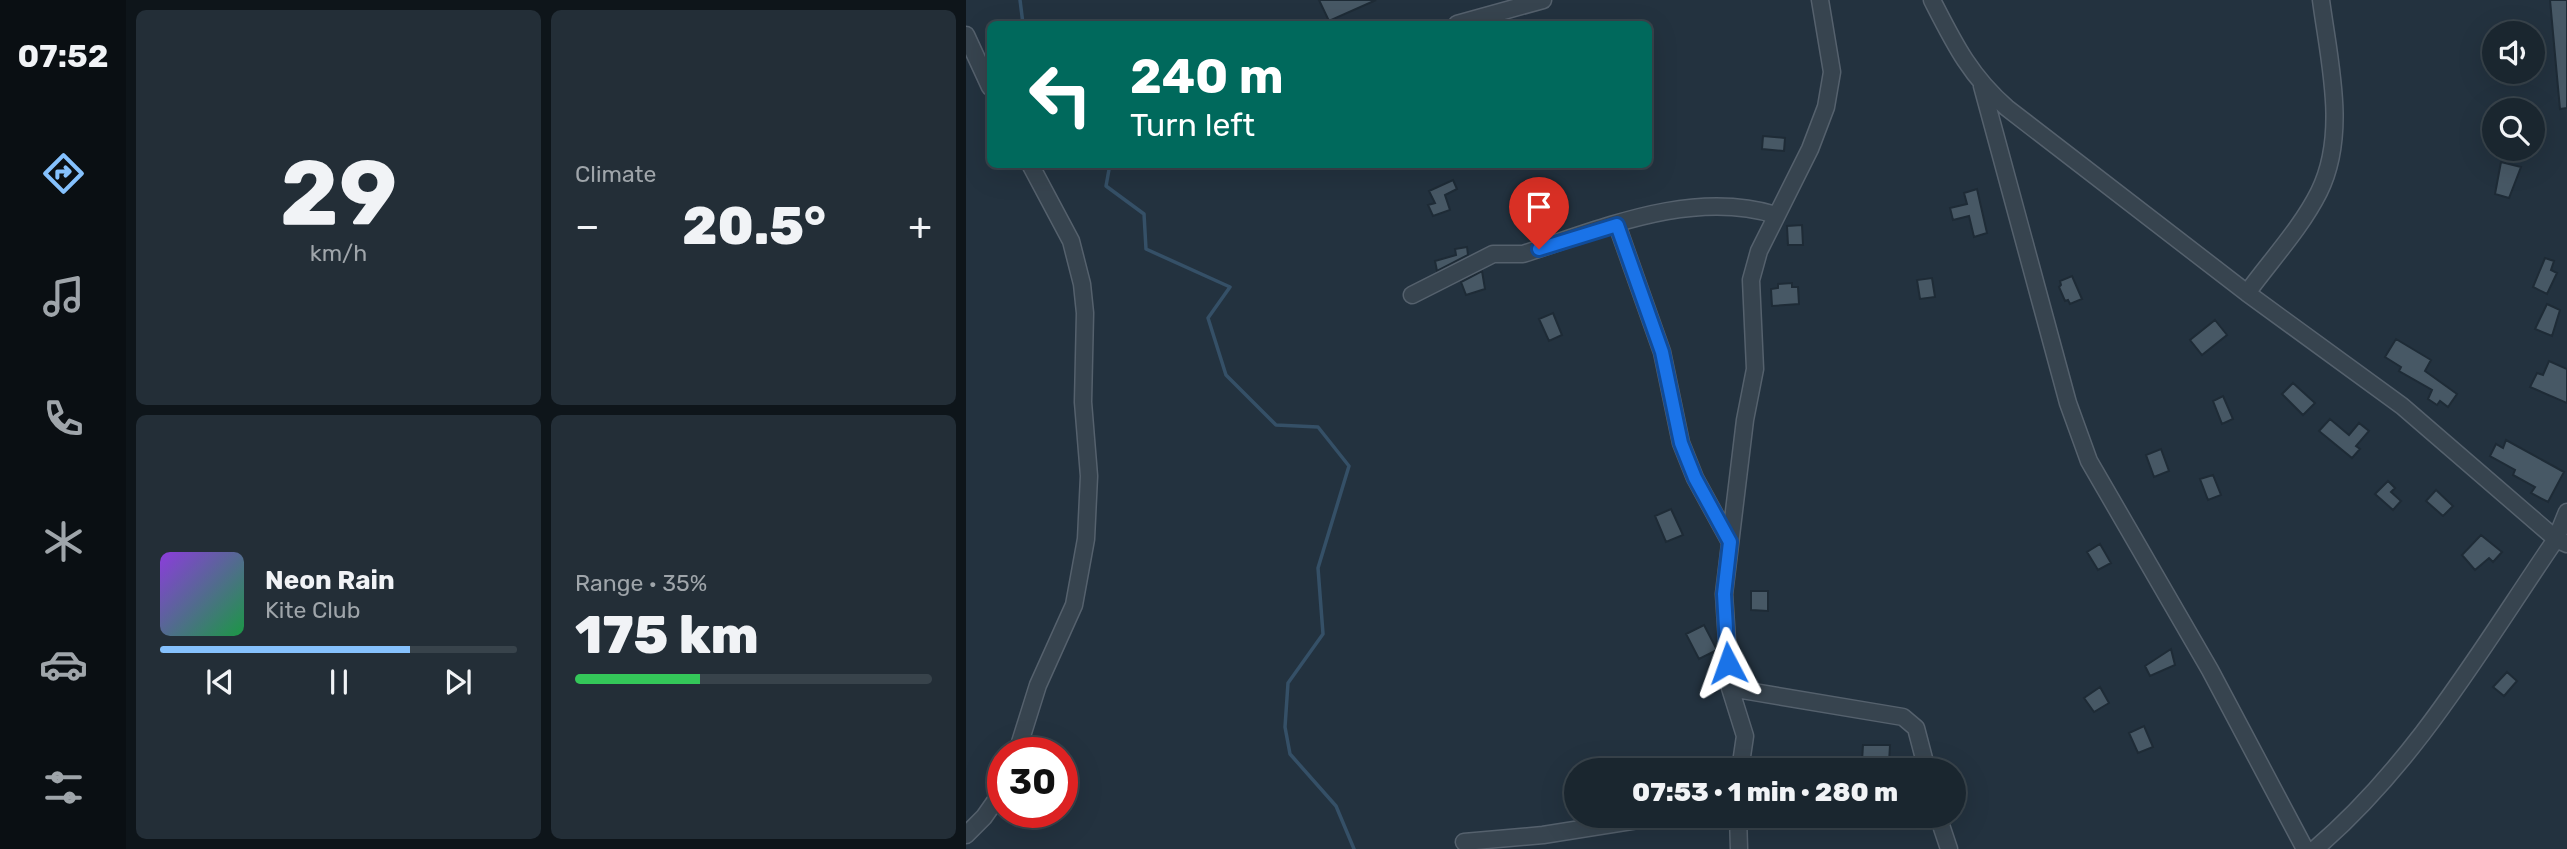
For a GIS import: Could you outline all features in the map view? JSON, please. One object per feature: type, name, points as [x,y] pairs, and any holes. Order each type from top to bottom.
[{"type":"street","points":[[1466,21],[1520,3],[1543,0]]},
{"type":"street","points":[[1741,758],[1744,727],[1730,688],[1724,594],[1745,420],[1755,369],[1751,280],[1754,264],[1776,215],[1815,138],[1830,88],[1830,47],[1820,0]]},
{"type":"street","points":[[1932,0],[1960,55],[1982,86],[2247,293],[2402,406],[2562,541]]},
{"type":"street","points":[[2247,293],[2309,208],[2329,165],[2335,124],[2321,0]]},
{"type":"street","points":[[966,35],[987,80]]},
{"type":"street","points":[[1982,86],[2068,403],[2089,461],[2210,670],[2305,849]]},
{"type":"street","points":[[1022,737],[1038,685],[1074,605],[1086,540],[1089,487],[1083,402],[1085,313],[1082,284],[1072,241],[1032,168]]},
{"type":"street","points":[[1412,295],[1493,254],[1523,254],[1682,208],[1755,208],[1776,215]]},
{"type":"street","points":[[1617,225],[1662,352],[1681,443],[1695,478],[1730,542]]},
{"type":"street","points":[[2315,849],[2377,791],[2445,704],[2562,541],[2567,512]]},
{"type":"street","points":[[1730,688],[1903,718],[1916,728],[1924,758]]},
{"type":"street","points":[[966,835],[987,813]]},
{"type":"street","points":[[1464,842],[1587,828]]},
{"type":"street","points":[[1738,828],[1739,849]]},
{"type":"street","points":[[1942,828],[1949,849]]},
{"type":"building","points":[[1319,0],[1376,0],[1329,21]]},
{"type":"building","points":[[2550,0],[2567,0],[2567,108],[2560,109]]},
{"type":"building","points":[[1763,136],[1785,138],[1784,151],[1762,149]]},
{"type":"building","points":[[2501,162],[2521,167],[2509,198],[2495,194]]},
{"type":"building","points":[[1453,180],[1457,189],[1445,195],[1450,210],[1433,216],[1428,205],[1435,203],[1429,191]]},
{"type":"building","points":[[1977,189],[1987,233],[1974,237],[1969,216],[1953,220],[1950,208],[1967,204],[1964,193]]},
{"type":"building","points":[[1802,225],[1803,245],[1788,245],[1787,226]]},
{"type":"building","points":[[1467,247],[1468,255],[1437,271],[1435,261],[1456,255],[1455,249]]},
{"type":"building","points":[[2545,258],[2554,261],[2551,270],[2557,273],[2547,294],[2533,287]]},
{"type":"building","points":[[1482,271],[1485,289],[1466,295],[1461,282]]},
{"type":"building","points":[[2072,276],[2082,299],[2070,304],[2068,300],[2065,301],[2059,287],[2060,281]]},
{"type":"building","points":[[1932,278],[1935,297],[1920,299],[1917,280]]},
{"type":"building","points":[[1792,283],[1792,287],[1798,287],[1799,304],[1772,306],[1771,289],[1778,288],[1778,284]]},
{"type":"building","points":[[2547,304],[2560,310],[2552,336],[2535,329]]},
{"type":"building","points":[[1553,313],[1562,335],[1549,341],[1539,319]]},
{"type":"building","points":[[2215,320],[2227,335],[2202,355],[2190,340]]},
{"type":"building","points":[[2396,339],[2431,360],[2425,371],[2457,394],[2448,407],[2440,401],[2437,405],[2428,399],[2432,390],[2399,371],[2401,367],[2385,357]]},
{"type":"building","points":[[2549,361],[2567,369],[2567,403],[2530,387],[2537,373],[2543,375]]},
{"type":"building","points":[[2293,383],[2315,403],[2303,415],[2282,394]]},
{"type":"building","points":[[2223,396],[2233,419],[2222,424],[2213,401]]},
{"type":"building","points":[[2330,419],[2349,435],[2359,423],[2369,431],[2356,446],[2360,449],[2352,458],[2319,431]]},
{"type":"building","points":[[2506,440],[2564,472],[2548,502],[2531,493],[2535,487],[2513,475],[2515,470],[2490,456],[2496,444],[2503,448]]},
{"type":"building","points":[[2161,449],[2169,471],[2154,477],[2146,455]]},
{"type":"building","points":[[2213,475],[2221,495],[2208,500],[2200,479]]},
{"type":"building","points":[[2388,481],[2395,488],[2391,492],[2401,501],[2393,510],[2375,494]]},
{"type":"building","points":[[2436,490],[2453,506],[2443,516],[2426,501]]},
{"type":"building","points":[[1671,509],[1683,535],[1666,542],[1655,516]]},
{"type":"building","points":[[2481,535],[2502,552],[2493,562],[2489,558],[2475,570],[2462,555]]},
{"type":"building","points":[[2100,544],[2111,563],[2098,570],[2087,552]]},
{"type":"building","points":[[1751,591],[1768,591],[1768,611],[1751,610]]},
{"type":"building","points":[[1704,625],[1717,650],[1699,659],[1686,634]]},
{"type":"building","points":[[2171,649],[2175,665],[2150,676],[2145,666]]},
{"type":"building","points":[[2507,672],[2517,681],[2504,696],[2493,687]]},
{"type":"building","points":[[2100,687],[2109,703],[2094,712],[2084,698]]},
{"type":"building","points":[[2144,726],[2153,747],[2138,753],[2129,733]]},
{"type":"building","points":[[1863,745],[1890,745],[1889,758],[1862,758]]},
{"type":"waterway","points":[[1020,0],[1023,21]]},
{"type":"waterway","points":[[1109,168],[1106,186],[1144,214],[1146,249],[1230,287],[1208,318],[1226,375],[1276,425],[1318,427],[1349,466],[1318,568],[1323,634],[1288,683],[1285,727],[1290,754],[1336,806],[1354,849]]},
{"type":"route","points":[[1539,249],[1617,225],[1662,352],[1681,443],[1695,478],[1730,542],[1724,585],[1728,663]]}]
